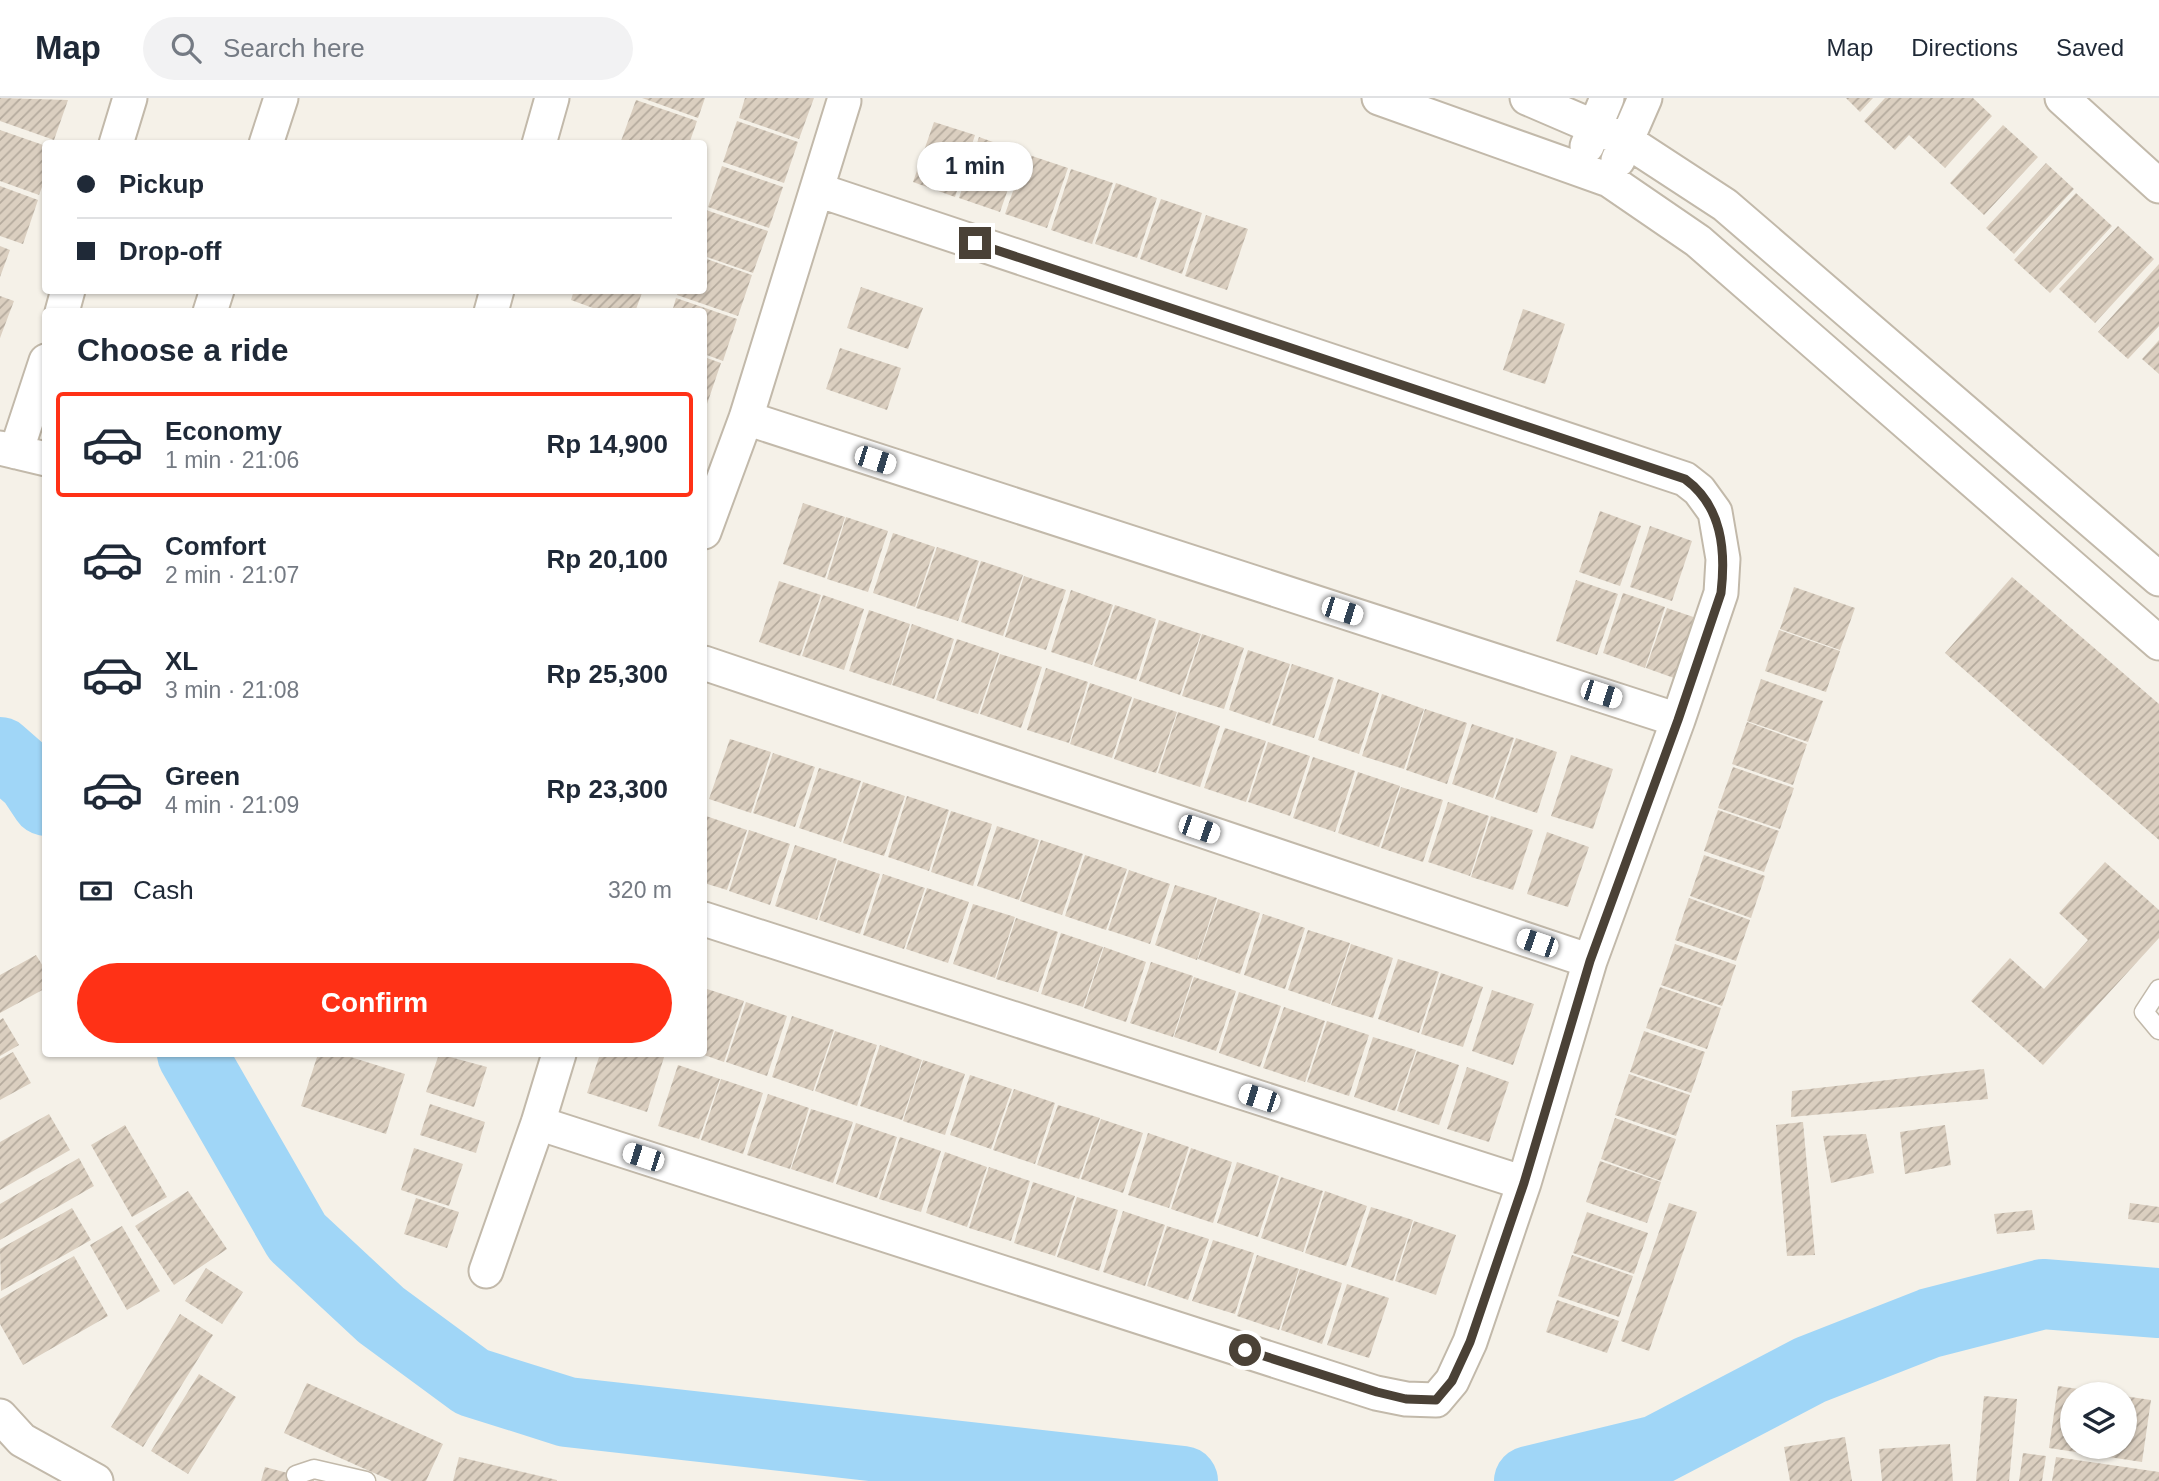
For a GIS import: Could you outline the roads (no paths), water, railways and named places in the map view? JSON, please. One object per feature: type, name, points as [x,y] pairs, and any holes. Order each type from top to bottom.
[{"type":"street","points":[[117,140],[130,98]]},
{"type":"street","points":[[267,140],[281,98]]},
{"type":"street","points":[[540,140],[552,98]]},
{"type":"street","points":[[1379,98],[1594,174],[1698,241],[1758,290],[2159,643]]},
{"type":"street","points":[[1527,98],[1601,112],[1627,141],[1726,205],[2159,579]]},
{"type":"street","points":[[1594,174],[1627,141],[1645,98]]},
{"type":"street","points":[[2063,98],[2159,186]]},
{"type":"street","points":[[707,524],[746,418],[844,101]]},
{"type":"street","points":[[1594,174],[1601,112]]},
{"type":"street","points":[[538,1123],[1406,1399],[1436,1400],[1461,1366],[1524,1183],[1590,961],[1721,593],[1723,576],[1715,512],[1699,490],[1685,479],[818,190]]},
{"type":"street","points":[[21,453],[42,376]]},
{"type":"street","points":[[746,418],[1678,720]]},
{"type":"street","points":[[707,664],[1590,961]]},
{"type":"street","points":[[707,920],[1524,1183]]},
{"type":"street","points":[[486,1271],[558,1057]]},
{"type":"street","points":[[0,1416],[22,1440],[96,1481]]},
{"type":"lane","points":[[2159,989],[2144,1012],[2159,1030]]},
{"type":"lane","points":[[296,1475],[314,1469],[366,1481]]},
{"type":"waterway","points":[[0,752],[32,780],[42,795]]},
{"type":"waterway","points":[[194,1057],[297,1237],[381,1315],[472,1382],[567,1412],[1183,1481]]},
{"type":"waterway","points":[[1529,1481],[1657,1450],[1810,1370],[1930,1323],[2043,1294],[2159,1303]]}]
